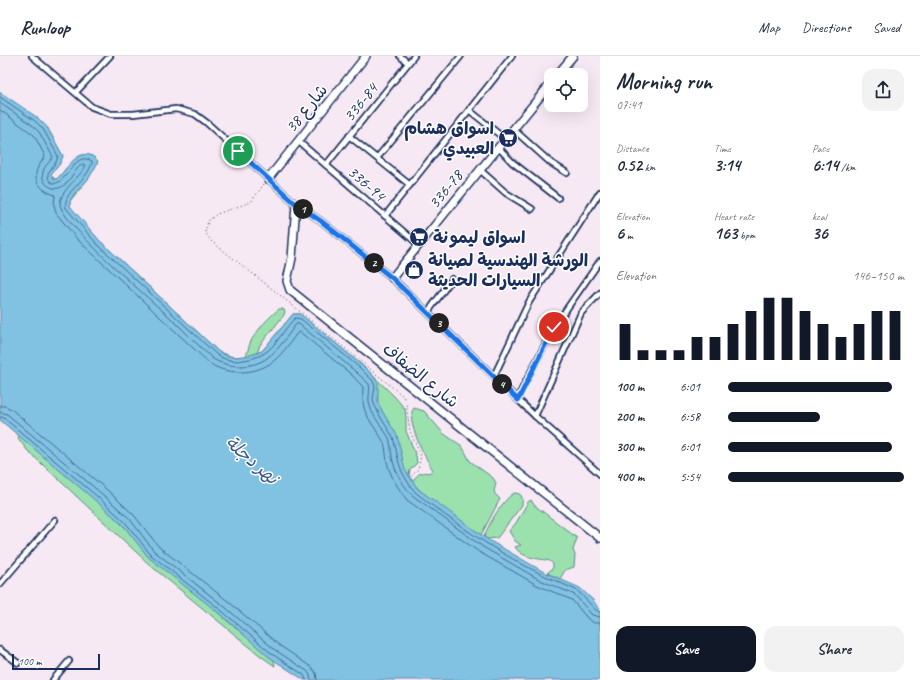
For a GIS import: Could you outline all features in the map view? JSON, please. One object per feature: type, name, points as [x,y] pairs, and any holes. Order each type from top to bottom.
[{"type":"street","points":[[32,56],[92,107],[111,114],[133,114],[176,109],[195,114],[207,123],[296,204],[321,221],[392,278],[518,400],[600,474]]},
{"type":"street","points":[[76,92],[110,56]]},
{"type":"street","name":"شارع 38","points":[[268,179],[366,56]]},
{"type":"street","points":[[400,56],[408,63]]},
{"type":"street","name":"336-84","points":[[326,165],[414,56]]},
{"type":"street","points":[[377,158],[461,56]]},
{"type":"street","points":[[385,216],[512,56]]},
{"type":"street","points":[[563,68],[573,56]]},
{"type":"street","name":"336-78","points":[[392,278],[544,91]]},
{"type":"street","points":[[469,110],[505,139]]},
{"type":"street","points":[[513,129],[550,162],[567,173]]},
{"type":"street","points":[[349,136],[410,185]]},
{"type":"street","name":"336-94","points":[[298,141],[419,245]]},
{"type":"street","points":[[498,147],[512,162],[558,198]]},
{"type":"street","points":[[480,170],[506,193],[532,209]]},
{"type":"street","points":[[494,376],[529,302],[600,192]]},
{"type":"street","name":"شارع الضفاف","points":[[296,204],[292,258],[287,281],[290,290],[600,538]]},
{"type":"street","points":[[518,400],[554,327],[600,261]]},
{"type":"street","points":[[428,312],[452,279]]},
{"type":"street","points":[[535,416],[581,314],[600,293]]},
{"type":"street","points":[[0,584],[55,520]]},
{"type":"street","points":[[0,650],[18,663]]},
{"type":"street","points":[[53,680],[69,660]]},
{"type":"path","points":[[268,179],[251,202],[217,214],[208,221],[205,232],[210,241],[276,292],[402,396],[406,403],[410,431],[421,456],[418,469],[411,477]]},
{"type":"green space","points":[[47,127],[63,156],[59,165],[51,174],[54,179],[57,179],[75,159],[80,156],[86,154],[92,156],[98,161],[88,179],[70,201],[72,210],[99,240],[219,352],[233,357],[246,356],[251,341],[260,328],[279,309],[283,309],[285,311],[284,315],[260,345],[257,353],[262,351],[293,314],[300,314],[362,365],[394,396],[405,409],[406,431],[416,456],[417,463],[410,470],[409,476],[412,482],[309,426],[12,186]]},
{"type":"green space","points":[[414,408],[424,411],[444,434],[462,446],[470,461],[493,478],[496,483],[494,491],[495,494],[500,499],[481,535],[436,504],[412,482],[419,474],[429,473],[433,470],[421,448],[414,430],[412,413]]},
{"type":"green space","points":[[21,433],[117,517],[118,521],[225,619],[238,630],[241,630],[273,657],[275,666],[151,566],[27,450],[18,438]]},
{"type":"green space","points":[[514,493],[521,496],[522,505],[497,538],[487,539],[484,537],[489,525],[505,501]]},
{"type":"green space","points":[[531,500],[534,505],[577,538],[573,550],[575,555],[574,567],[565,570],[560,579],[547,573],[553,568],[553,564],[550,561],[526,556],[518,551],[515,547],[521,545],[515,541],[509,531],[516,523],[528,502]]},
{"type":"water","name":"نهر دجلة","points":[[0,92],[38,118],[47,127],[63,156],[59,165],[51,174],[54,179],[57,179],[75,159],[80,156],[86,154],[92,156],[98,161],[89,178],[71,199],[70,206],[99,240],[219,352],[228,356],[237,357],[262,351],[293,314],[300,314],[370,372],[378,383],[378,403],[397,435],[405,470],[418,489],[487,539],[544,572],[580,588],[593,600],[600,611],[600,680],[304,680],[269,657],[220,614],[148,557],[123,525],[0,420]]},
{"type":"place","name":"اسواق هشام العبيدي","points":[[508,138]]},
{"type":"place","name":"اسواق ليمونة","points":[[419,237]]},
{"type":"place","name":"الورشة الهندسية لصيانة السيارات الحديثة","points":[[414,270]]},
{"type":"route","points":[[238,151],[296,204],[321,221],[392,278],[518,400],[554,327]]}]
